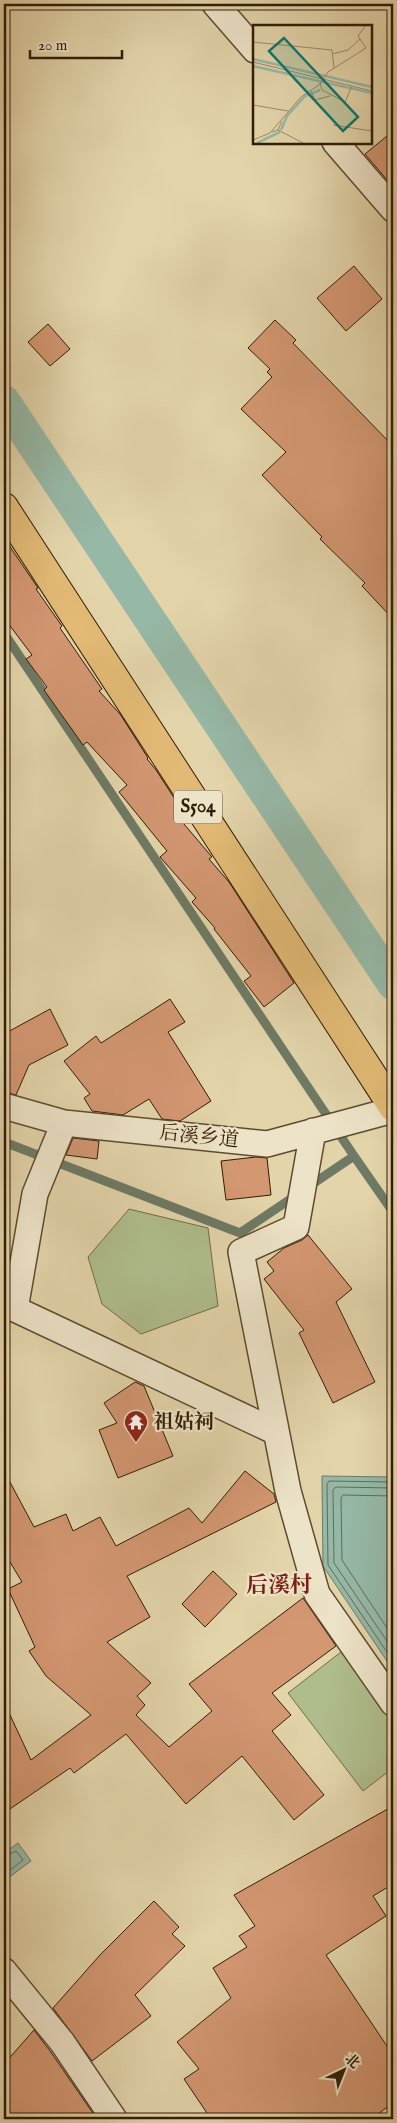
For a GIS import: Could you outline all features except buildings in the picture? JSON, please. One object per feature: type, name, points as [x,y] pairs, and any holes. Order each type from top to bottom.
[{"type":"main road","name":"S504","points":[[4,506],[393,1108]]},
{"type":"street","points":[[215,4],[253,49]]},
{"type":"street","points":[[337,144],[393,209]]},
{"type":"street","name":"后溪乡道","points":[[4,1106],[64,1123],[267,1144],[393,1108]]},
{"type":"street","points":[[64,1123],[35,1194],[15,1309],[276,1432]]},
{"type":"street","points":[[314,1131],[296,1227],[241,1252],[288,1491],[317,1594],[393,1703]]},
{"type":"street","points":[[4,1971],[62,2042],[114,2119]]},
{"type":"shaded area","points":[[129,1209],[208,1228],[218,1306],[141,1334],[102,1304],[88,1257]]},
{"type":"shaded area","points":[[341,1652],[393,1720],[393,1768],[363,1791],[288,1693]]},
{"type":"water","points":[[322,1476],[393,1477],[393,1670],[323,1566]]},
{"type":"water","points":[[18,1843],[31,1861],[4,1881],[4,1853]]},
{"type":"waterway","points":[[4,401],[393,984]]},
{"type":"waterway","points":[[4,633],[393,1212]]},
{"type":"waterway","points":[[4,1142],[240,1233],[298,1194]]},
{"type":"waterway","points":[[308,1187],[354,1156]]},
{"type":"place","name":"祖姑祠","points":[[136,1443]]},
{"type":"district","name":"后溪村","points":[[279,1586]]}]
